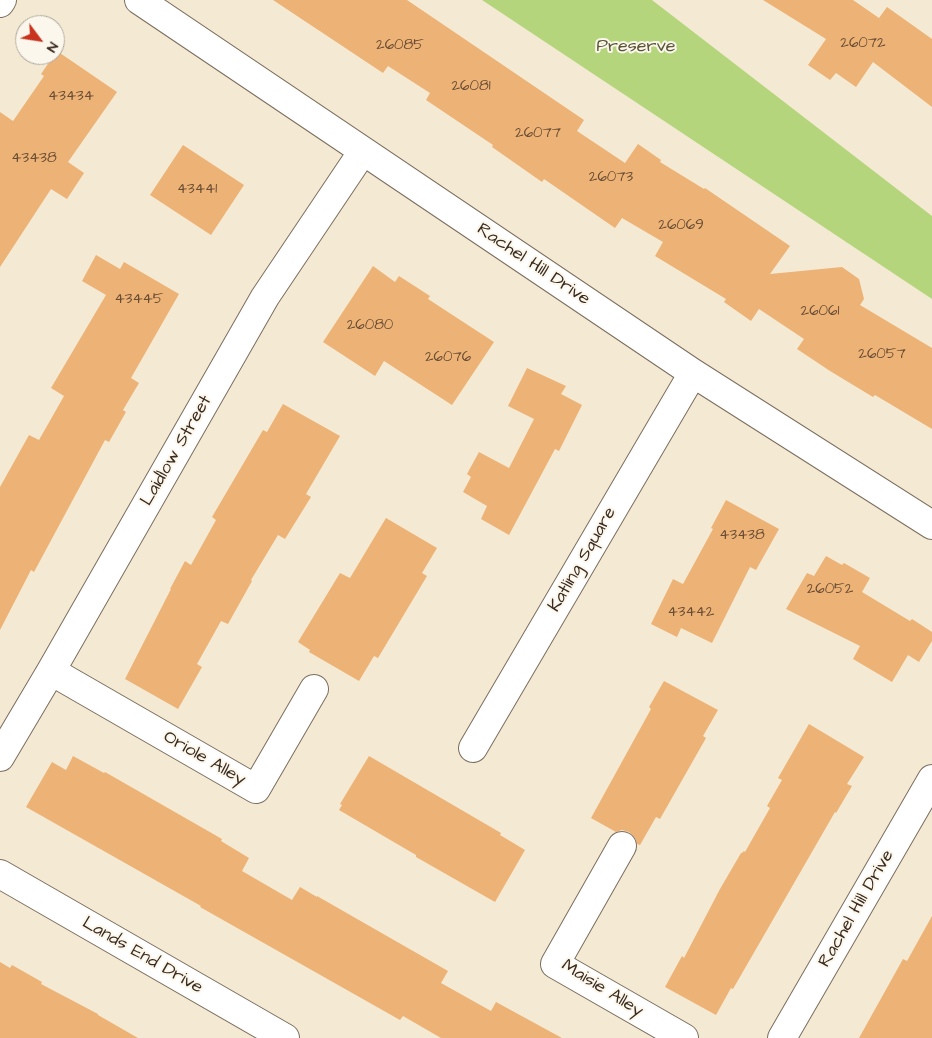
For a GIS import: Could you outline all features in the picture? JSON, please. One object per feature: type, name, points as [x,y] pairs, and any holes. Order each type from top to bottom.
[{"type":"street","name":"Rachel Hill Drive","points":[[139,0],[694,373],[932,525]]},
{"type":"street","name":"Laidlow Street","points":[[0,757],[265,297],[363,151]]},
{"type":"street","name":"Katling Square","points":[[473,748],[694,373]]},
{"type":"street","name":"Oriole Alley","points":[[51,671],[256,789],[314,689]]},
{"type":"street","name":"Rachel Hill Drive","points":[[782,1038],[932,779]]},
{"type":"street","name":"Maisie Alley","points":[[622,846],[554,964],[684,1038]]},
{"type":"street","name":"Lands End Drive","points":[[0,874],[285,1038]]},
{"type":"green space","name":"Preserve","points":[[482,0],[652,0],[932,216],[932,299]]},
{"type":"building","points":[[273,0],[407,0],[584,120],[577,131],[625,163],[638,144],[661,160],[660,162],[705,188],[790,246],[770,274],[842,267],[859,279],[864,299],[860,305],[932,348],[932,429],[875,395],[873,397],[797,349],[804,339],[759,309],[751,321],[724,302],[726,299],[655,256],[663,242],[622,218],[615,228],[544,179],[542,182],[492,147],[493,145],[426,100],[430,93],[388,66],[383,73]]},
{"type":"building","points":[[763,0],[853,0],[879,18],[887,7],[932,39],[932,107],[873,62],[856,87],[836,73],[830,80],[808,65],[826,39]]},
{"type":"building","points":[[65,56],[117,92],[68,162],[84,173],[67,199],[51,189],[0,267],[0,112],[13,121],[44,76],[41,74],[47,65],[65,65]]},
{"type":"building","points":[[183,145],[244,185],[211,235],[150,195]]},
{"type":"building","points":[[96,255],[120,269],[124,262],[179,294],[131,378],[139,383],[123,410],[126,412],[109,442],[105,440],[34,572],[31,570],[0,630],[0,487],[29,435],[39,440],[64,396],[51,388],[106,295],[82,281]]},
{"type":"building","points":[[373,266],[395,282],[399,276],[430,296],[428,299],[494,342],[452,405],[384,361],[375,376],[323,342]]},
{"type":"building","points":[[527,368],[566,386],[561,394],[582,405],[559,451],[555,449],[509,535],[481,519],[487,506],[463,492],[471,477],[467,474],[479,452],[509,468],[534,419],[508,406]]},
{"type":"building","points":[[283,404],[340,436],[306,494],[311,497],[285,539],[278,535],[228,624],[221,621],[197,664],[202,667],[178,709],[125,679],[185,561],[191,565],[216,520],[212,517],[263,430],[267,432]]},
{"type":"building","points":[[726,500],[779,529],[756,570],[750,567],[712,643],[681,628],[677,637],[651,624],[673,579],[683,584],[713,529],[711,528]]},
{"type":"building","points":[[386,518],[437,548],[422,573],[427,576],[378,658],[374,656],[359,681],[309,652],[310,650],[298,642],[340,573],[350,578]]},
{"type":"building","points":[[826,556],[842,565],[844,563],[870,578],[862,592],[932,632],[932,641],[919,662],[908,655],[892,682],[853,659],[860,646],[786,609],[807,573],[814,576]]},
{"type":"building","points":[[664,681],[718,710],[703,736],[706,738],[660,819],[656,817],[640,845],[637,844],[635,838],[629,832],[622,830],[616,832],[591,818],[651,709],[649,707]]},
{"type":"building","points":[[809,724],[864,757],[847,784],[852,786],[716,1015],[665,987],[682,956],[684,958],[741,853],[745,852],[770,808],[767,806],[782,780],[778,778]]},
{"type":"building","points":[[73,756],[105,772],[222,839],[221,841],[249,858],[242,871],[292,900],[300,887],[448,971],[441,983],[491,1011],[496,1002],[562,1038],[441,1038],[403,1016],[400,1020],[26,807],[52,762],[66,770]]},
{"type":"building","points":[[369,756],[501,833],[500,835],[525,850],[495,902],[339,810],[342,805],[340,804]]},
{"type":"building","points":[[932,916],[932,1038],[859,1038],[903,959],[907,961]]},
{"type":"building","points":[[0,962],[10,968],[12,965],[42,982],[41,984],[98,1014],[138,1038],[0,1038]]}]
